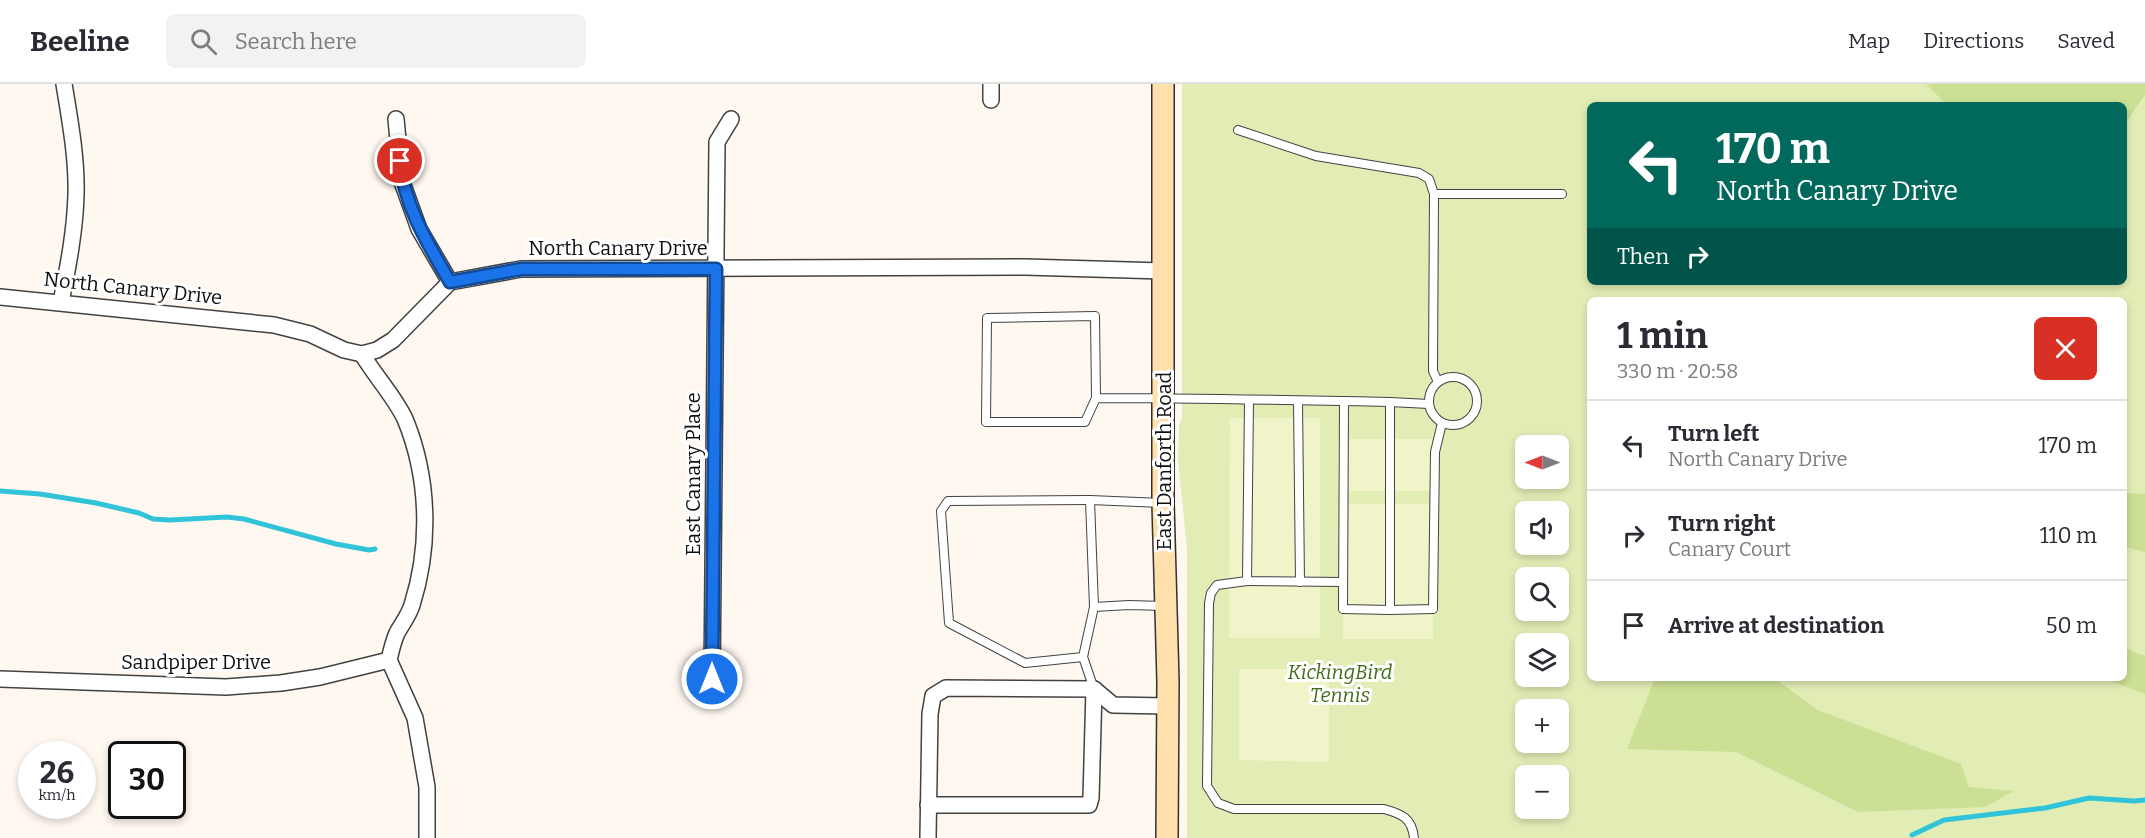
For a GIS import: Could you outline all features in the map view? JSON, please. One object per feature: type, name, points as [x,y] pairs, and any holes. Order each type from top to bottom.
[{"type":"street","points":[[61,302],[73,236],[76,194],[74,150],[64,84]]},
{"type":"street","points":[[991,84],[991,100]]},
{"type":"street","name":"East Danforth Road","points":[[1163,84],[1167,838]]},
{"type":"street","points":[[396,119],[402,182],[419,229],[450,282],[393,340],[377,350],[362,354],[404,417],[417,454],[423,484],[425,521],[421,563],[412,606],[396,635],[389,660],[415,718],[427,787],[427,838]]},
{"type":"street","name":"East Canary Place","points":[[712,679],[717,142],[731,119]]},
{"type":"street","name":"North Canary Drive","points":[[450,282],[521,269],[1025,267],[1163,272]]},
{"type":"street","name":"North Canary Drive","points":[[0,297],[274,325],[310,334],[344,350],[362,354]]},
{"type":"street","name":"Sandpiper Drive","points":[[0,679],[226,687],[281,683],[320,677],[389,660]]},
{"type":"street","points":[[928,838],[930,714],[933,696],[946,688],[1095,689],[1113,705],[1167,706]]},
{"type":"street","points":[[928,805],[1089,805],[1095,689]]},
{"type":"lane","points":[[1238,130],[1316,156],[1419,173],[1429,179],[1434,194],[1433,371],[1438,382]]},
{"type":"lane","points":[[1434,194],[1562,194]]},
{"type":"lane","points":[[1095,316],[1096,398],[1085,422],[986,422],[987,318],[1095,316]]},
{"type":"lane","points":[[1445,378],[1461,378],[1468,382],[1476,396],[1475,411],[1464,422],[1457,425],[1442,423],[1431,411],[1429,395],[1438,382],[1445,378]]},
{"type":"lane","points":[[1096,398],[1429,404]]},
{"type":"lane","points":[[1247,581],[1249,400]]},
{"type":"lane","points":[[1298,401],[1299,582]]},
{"type":"lane","points":[[1344,401],[1344,609],[1433,609],[1435,452],[1442,423]]},
{"type":"lane","points":[[1390,402],[1390,610]]},
{"type":"lane","points":[[1090,500],[1094,607],[1083,657],[1095,689]]},
{"type":"lane","points":[[1083,657],[1025,663],[949,623],[941,511],[948,501],[1090,500],[1164,503]]},
{"type":"lane","points":[[1344,582],[1247,581],[1217,585],[1211,593],[1207,786],[1218,803],[1234,810],[1384,809],[1401,814],[1413,827],[1414,838]]},
{"type":"lane","points":[[1094,607],[1166,606]]},
{"type":"green space","name":"KickingBird Tennis","points":[[1182,84],[2145,84],[2145,838],[1187,838],[1187,548],[1178,460],[1179,425],[1182,417]]},
{"type":"green space","points":[[1926,84],[2145,84],[2145,95],[2127,121],[2127,102],[1944,102]]},
{"type":"green space","points":[[1230,418],[1320,418],[1320,638],[1229,638]]},
{"type":"green space","points":[[1338,439],[1436,439],[1436,491],[1338,491]]},
{"type":"green space","points":[[2127,493],[2145,494],[2145,552],[2127,548]]},
{"type":"green space","points":[[1345,504],[1434,504],[1433,639],[1343,639]]},
{"type":"green space","points":[[2127,649],[2145,656],[2145,694],[2111,681],[2127,681]]},
{"type":"green space","points":[[1239,669],[1329,669],[1329,762],[1239,760]]},
{"type":"green space","points":[[1654,681],[1778,681],[1818,710],[1961,764],[1969,787],[2014,791],[1985,807],[1858,812],[1736,752],[1627,749]]},
{"type":"waterway","points":[[0,491],[40,494],[96,503],[139,513],[153,519],[227,517],[244,519],[336,544],[375,549]]},
{"type":"waterway","points":[[1912,835],[1944,820],[2045,808],[2089,798],[2145,800]]},
{"type":"route","points":[[400,161],[402,182],[419,229],[450,282],[521,269],[716,269],[712,679]]}]
